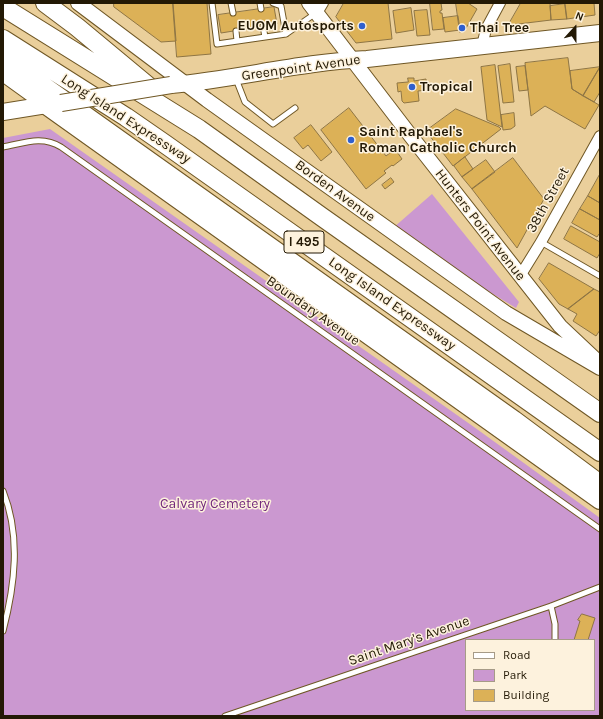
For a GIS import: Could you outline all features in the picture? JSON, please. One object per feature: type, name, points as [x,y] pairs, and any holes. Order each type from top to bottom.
[{"type":"highway","points":[[45,3],[77,27],[199,129]]},
{"type":"highway","name":"Long Island Expressway","points":[[3,7],[199,129],[600,413]]},
{"type":"highway","name":"Long Island Expressway","points":[[3,39],[126,117],[600,452]]},
{"type":"highway","points":[[3,57],[501,411],[600,484]]},
{"type":"highway","points":[[53,104],[600,500]]},
{"type":"main road","name":"Borden Avenue","points":[[78,3],[178,85],[506,314],[600,368]]},
{"type":"main road","name":"Hunters Point Avenue","points":[[316,6],[353,60],[520,276],[560,326],[600,364]]},
{"type":"main road","name":"Greenpoint Avenue","points":[[3,112],[332,61],[600,33]]},
{"type":"main road","points":[[3,74],[53,104]]},
{"type":"street","points":[[482,46],[486,29],[500,3]]},
{"type":"street","name":"38th Street","points":[[520,276],[541,242],[600,136]]},
{"type":"lane","points":[[212,3],[217,44],[286,34],[316,6]]},
{"type":"lane","points":[[231,3],[233,13]]},
{"type":"lane","points":[[260,3],[261,9]]},
{"type":"lane","points":[[273,3],[281,6],[286,34]]},
{"type":"lane","points":[[263,26],[265,37]]},
{"type":"lane","points":[[236,31],[237,41]]},
{"type":"lane","points":[[235,76],[245,102],[273,124],[295,108]]},
{"type":"lane","name":"Boundary Avenue","points":[[3,147],[39,140],[49,141],[61,147],[600,529]]},
{"type":"lane","points":[[541,242],[600,276]]},
{"type":"lane","points":[[3,490],[13,527],[15,557],[11,599],[3,631]]},
{"type":"lane","name":"Saint Mary's Avenue","points":[[225,716],[551,606],[600,587]]},
{"type":"lane","points":[[551,606],[555,624],[555,639]]},
{"type":"green space","name":"Calvary Cemetery","points":[[50,129],[474,427],[600,518],[600,716],[3,716],[3,138]]},
{"type":"green space","points":[[432,194],[519,302],[516,308],[440,262],[393,228]]},
{"type":"building","points":[[114,3],[173,3],[176,41],[161,42],[114,7]]},
{"type":"building","points":[[173,3],[207,3],[211,54],[177,57]]},
{"type":"building","points":[[344,3],[388,3],[392,39],[356,43],[336,17]]},
{"type":"building","points":[[430,3],[441,3],[442,10],[440,13],[442,13],[444,29],[433,30]]},
{"type":"building","points":[[456,3],[468,3],[477,9],[465,30],[460,32]]},
{"type":"building","points":[[521,3],[550,3],[551,20],[510,25],[509,24]]},
{"type":"building","points":[[565,3],[594,3],[595,15],[567,19]]},
{"type":"building","points":[[565,4],[567,19],[551,20],[550,6]]},
{"type":"building","points":[[274,7],[277,24],[221,33],[218,15]]},
{"type":"building","points":[[411,8],[414,30],[396,33],[393,11]]},
{"type":"building","points":[[427,10],[430,35],[417,36],[414,11]]},
{"type":"building","points":[[458,16],[460,30],[445,32],[443,18]]},
{"type":"building","points":[[568,58],[572,89],[599,105],[585,129],[545,106],[531,116],[525,63]]},
{"type":"building","points":[[510,64],[514,102],[503,103],[498,66]]},
{"type":"building","points":[[495,65],[502,127],[487,120],[481,67]]},
{"type":"building","points":[[525,66],[528,90],[519,91],[516,67]]},
{"type":"building","points":[[600,67],[600,92],[594,102],[583,96]]},
{"type":"building","points":[[600,67],[583,96],[572,89],[570,71]]},
{"type":"building","name":"Tropical","points":[[408,78],[414,78],[414,81],[426,79],[427,90],[418,91],[419,101],[404,103],[402,101],[401,91],[398,92],[397,83],[408,82]]},
{"type":"building","name":"Saint Raphael's Roman Catholic Church","points":[[349,108],[386,156],[395,149],[402,159],[384,171],[386,173],[366,189],[321,130]]},
{"type":"building","points":[[456,109],[501,129],[453,166],[426,131]]},
{"type":"building","points":[[514,113],[515,126],[511,129],[503,130],[501,115]]},
{"type":"building","points":[[311,125],[332,152],[321,161],[308,145],[303,149],[294,138]]},
{"type":"building","points":[[465,157],[473,169],[462,177],[454,166]]},
{"type":"building","points":[[513,158],[544,199],[517,248],[472,189]]},
{"type":"building","points":[[486,160],[495,172],[472,189],[462,177]]},
{"type":"building","points":[[600,174],[600,203],[588,196]]},
{"type":"building","points":[[391,178],[394,182],[385,189],[382,185]]},
{"type":"building","points":[[588,196],[600,203],[600,220],[580,209]]},
{"type":"building","points":[[580,209],[600,220],[600,235],[599,234],[597,237],[572,223]]},
{"type":"building","points":[[571,226],[600,242],[600,253],[597,258],[564,239]]},
{"type":"building","points":[[549,263],[594,289],[568,309],[559,304],[539,279]]},
{"type":"building","points":[[594,289],[600,292],[600,330],[596,336],[573,321],[577,314],[568,309]]},
{"type":"building","points":[[582,614],[595,618],[588,639],[574,639],[580,621],[578,620]]},
{"type":"place","name":"EUOM Autosports","points":[[362,26]]},
{"type":"place","name":"Thai Tree","points":[[462,28]]},
{"type":"place","name":"Tropical","points":[[412,87]]},
{"type":"place","name":"Saint Raphael's Roman Catholic Church","points":[[351,140]]}]
